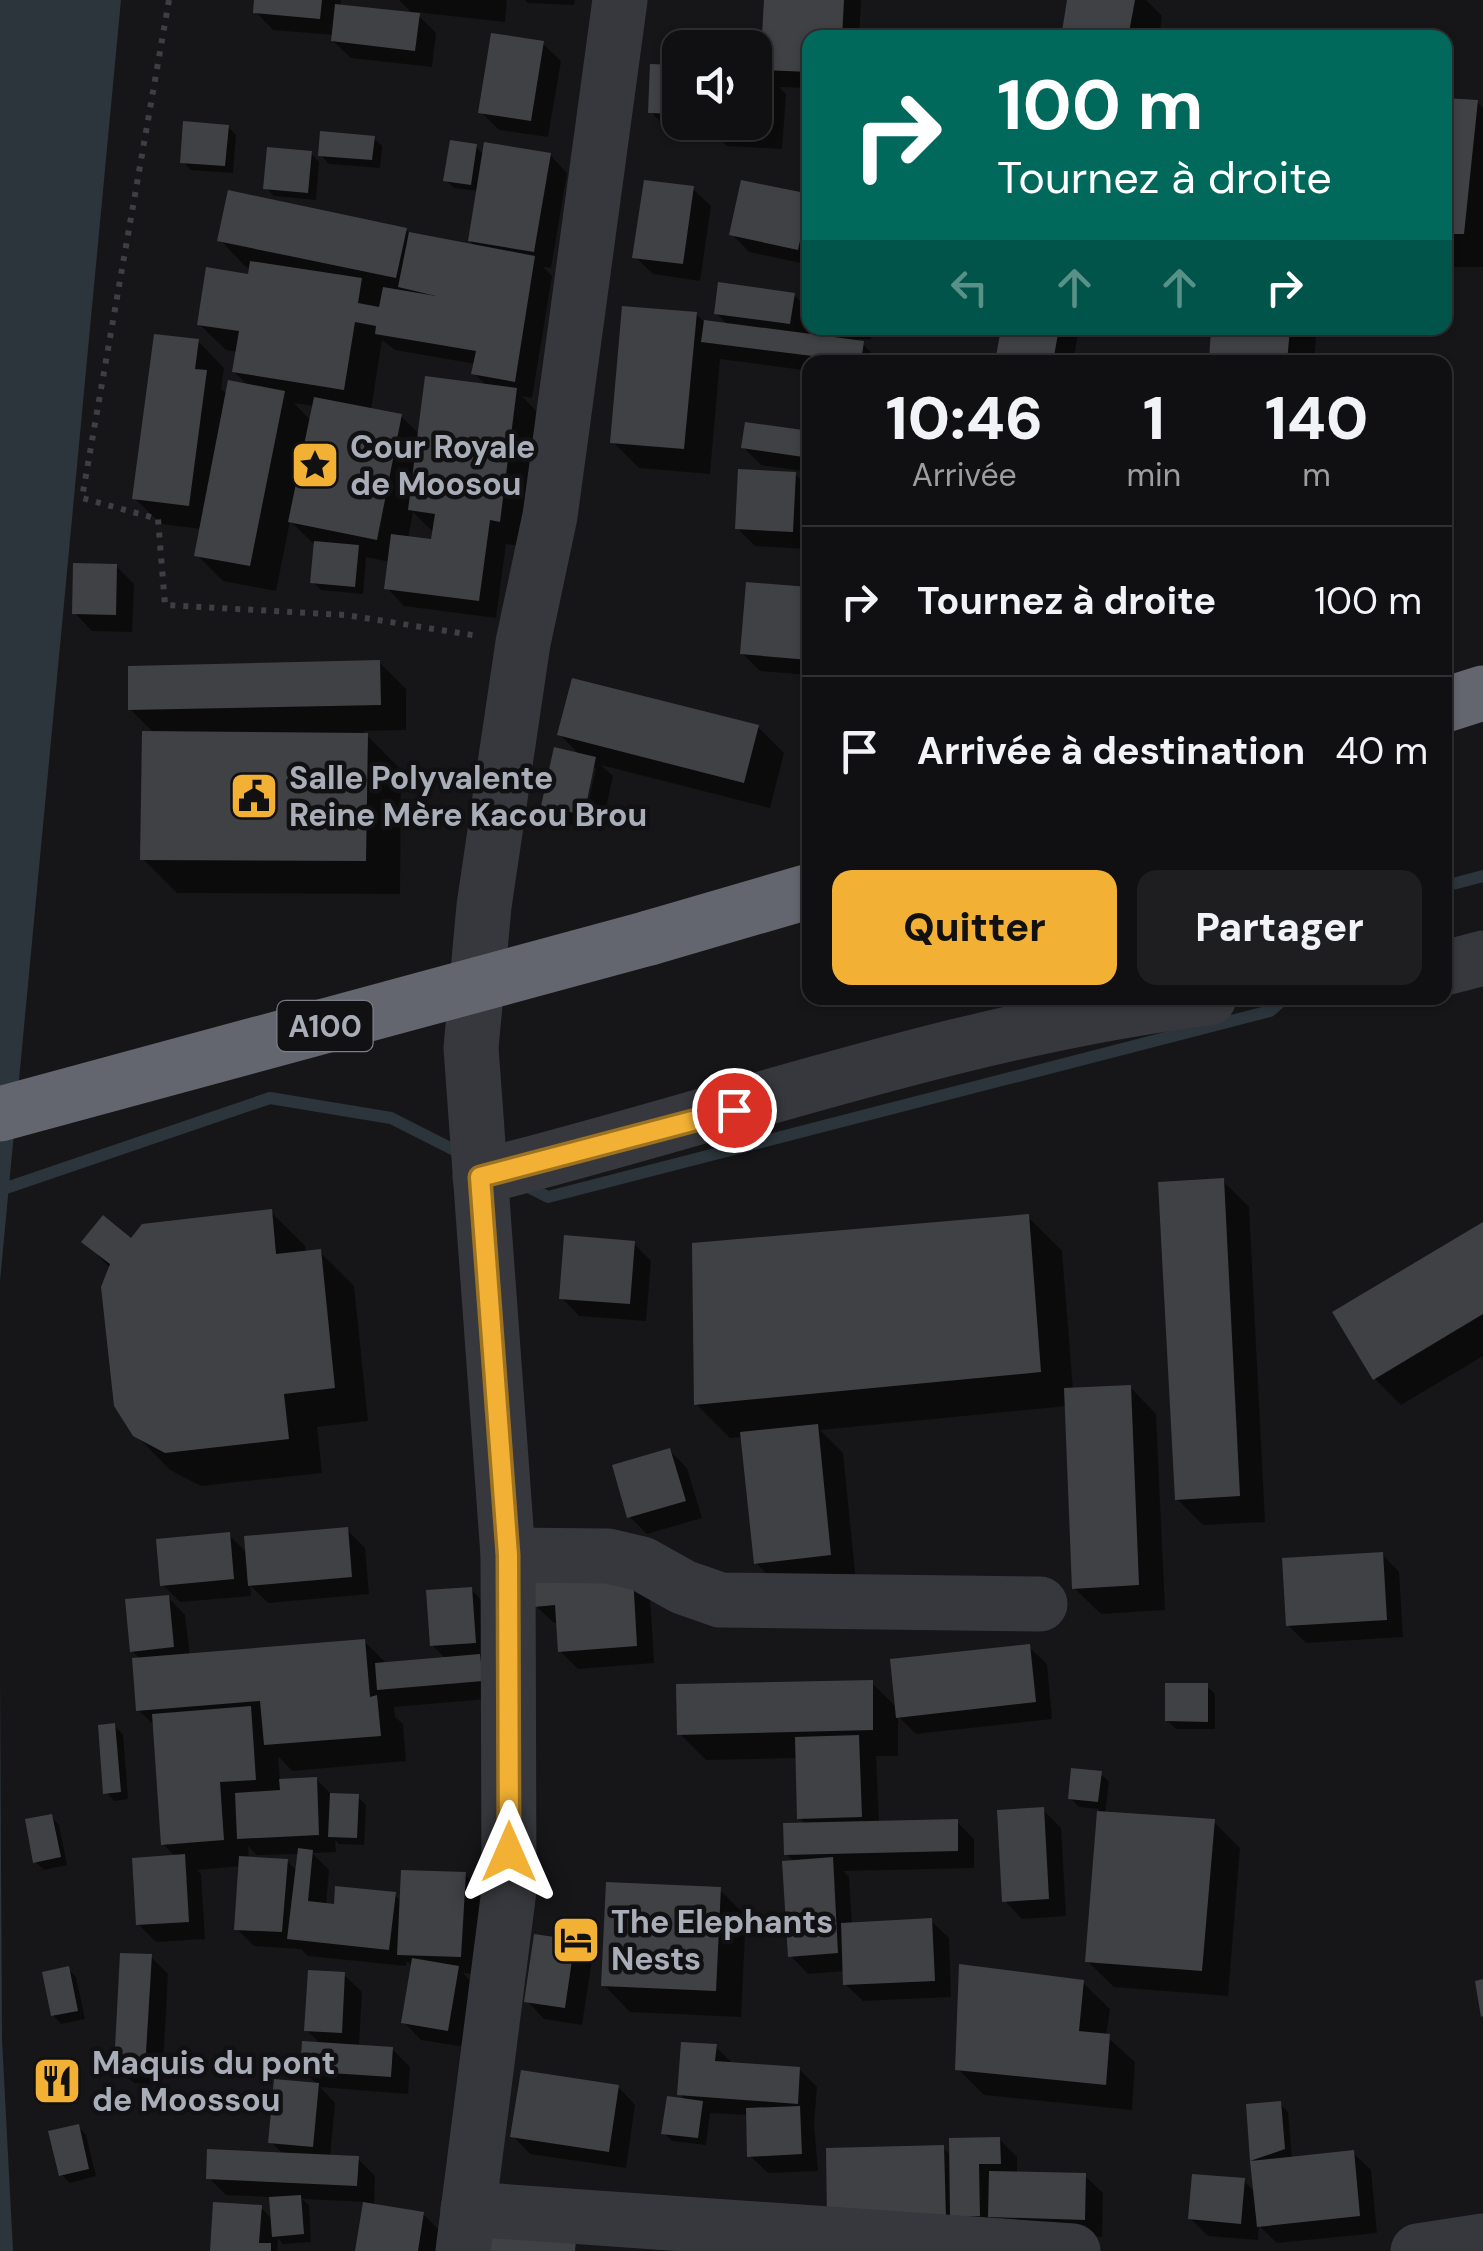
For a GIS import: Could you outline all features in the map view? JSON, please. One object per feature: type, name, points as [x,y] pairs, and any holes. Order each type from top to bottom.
[{"type":"highway","points":[[1452,702],[1483,694]]},
{"type":"highway","name":"A100","points":[[0,1114],[802,893]]},
{"type":"street","points":[[620,0],[550,516],[524,643],[484,906],[470,1048],[508,1555],[509,1890],[465,2230],[1073,2251]]},
{"type":"street","points":[[1452,966],[1483,958]]},
{"type":"street","points":[[480,1177],[619,1142],[1001,1033],[1167,1005]]},
{"type":"street","points":[[508,1555],[608,1556],[642,1564],[684,1587],[720,1600],[1040,1604]]},
{"type":"street","points":[[1418,2251],[1483,2241]]},
{"type":"path","points":[[169,0],[82,498],[158,520],[165,605],[346,615],[524,643]]},
{"type":"shaded area","points":[[0,0],[121,0],[0,1281]]},
{"type":"shaded area","points":[[0,1673],[2,2039],[13,2251],[0,2251]]},
{"type":"building","points":[[254,0],[322,0],[320,19],[253,13]]},
{"type":"building","points":[[764,0],[844,0],[842,30],[802,30],[802,72],[772,70],[772,30],[762,30]]},
{"type":"building","points":[[1067,0],[1135,0],[1129,30],[1062,30]]},
{"type":"building","points":[[335,4],[420,13],[415,51],[331,41]]},
{"type":"building","points":[[491,33],[544,41],[531,121],[478,113]]},
{"type":"building","points":[[650,64],[662,64],[662,113],[648,113]]},
{"type":"building","points":[[1452,98],[1478,100],[1464,234],[1452,234]]},
{"type":"building","points":[[183,121],[229,125],[225,166],[180,163]]},
{"type":"building","points":[[320,131],[375,136],[372,160],[318,156]]},
{"type":"building","points":[[450,140],[477,144],[471,185],[443,181]]},
{"type":"building","points":[[484,142],[551,153],[534,252],[468,241]]},
{"type":"building","points":[[267,147],[312,151],[308,193],[263,189]]},
{"type":"building","points":[[644,180],[694,186],[683,264],[632,258]]},
{"type":"building","points":[[741,180],[802,192],[798,250],[729,235]]},
{"type":"building","points":[[228,190],[407,228],[396,278],[217,241]]},
{"type":"building","points":[[409,232],[535,256],[515,382],[471,374],[476,351],[375,334],[376,326],[355,322],[344,390],[232,372],[239,331],[197,325],[206,267],[248,274],[250,261],[362,278],[358,303],[379,307],[383,287],[436,296],[398,287]]},
{"type":"building","points":[[718,282],[795,293],[790,324],[714,314]]},
{"type":"building","points":[[622,306],[697,312],[684,449],[610,443]]},
{"type":"building","points":[[704,320],[864,341],[862,355],[805,355],[701,342]]},
{"type":"building","points":[[154,334],[199,339],[195,369],[207,370],[189,506],[132,499]]},
{"type":"building","points":[[1000,335],[1058,335],[1054,355],[996,355]]},
{"type":"building","points":[[1211,335],[1289,335],[1288,355],[1209,355]]},
{"type":"building","points":[[425,376],[517,388],[500,522],[490,520],[479,601],[384,589],[391,534],[431,539],[435,514],[408,510]]},
{"type":"building","points":[[228,380],[285,391],[250,566],[194,556]]},
{"type":"building","points":[[314,397],[402,414],[377,540],[288,522]]},
{"type":"building","points":[[745,422],[802,430],[802,457],[741,448]]},
{"type":"building","points":[[738,469],[796,472],[793,532],[735,529]]},
{"type":"building","points":[[314,541],[359,545],[355,587],[310,583]]},
{"type":"building","points":[[73,563],[117,564],[116,615],[72,614]]},
{"type":"building","points":[[746,582],[802,586],[802,659],[740,654]]},
{"type":"building","points":[[380,660],[381,705],[128,710],[128,666]]},
{"type":"building","points":[[572,678],[759,725],[744,783],[557,735]]},
{"type":"building","name":"Salle Polyvalente Reine Mère Kacou Brou","points":[[142,731],[368,733],[366,861],[140,860]]},
{"type":"building","points":[[554,747],[596,757],[584,815],[541,806]]},
{"type":"building","points":[[1224,1178],[1240,1496],[1175,1500],[1158,1182]]},
{"type":"building","points":[[272,1209],[276,1254],[321,1249],[335,1388],[284,1394],[289,1439],[165,1453],[133,1436],[114,1406],[101,1287],[110,1264],[81,1242],[103,1215],[131,1238],[142,1224]]},
{"type":"building","points":[[1029,1214],[1041,1372],[694,1405],[692,1243]]},
{"type":"building","points":[[1483,1222],[1483,1314],[1373,1380],[1332,1312]]},
{"type":"building","points":[[564,1235],[635,1241],[630,1304],[559,1299]]},
{"type":"building","points":[[1131,1385],[1139,1585],[1072,1589],[1064,1388]]},
{"type":"building","points":[[818,1424],[831,1555],[754,1564],[740,1432]]},
{"type":"building","points":[[670,1448],[686,1501],[627,1518],[612,1465]]},
{"type":"building","points":[[348,1527],[352,1577],[248,1586],[244,1536]]},
{"type":"building","points":[[230,1532],[234,1579],[160,1586],[156,1539]]},
{"type":"building","points":[[1383,1552],[1387,1620],[1286,1626],[1282,1558]]},
{"type":"building","points":[[633,1575],[637,1646],[558,1652],[555,1605],[534,1607],[532,1582]]},
{"type":"building","points":[[472,1587],[476,1643],[430,1646],[426,1590]]},
{"type":"building","points":[[169,1595],[174,1647],[130,1652],[125,1599]]},
{"type":"building","points":[[365,1639],[370,1697],[377,1695],[381,1736],[264,1745],[260,1701],[136,1711],[132,1658]]},
{"type":"building","points":[[1030,1644],[1036,1702],[896,1718],[890,1659]]},
{"type":"building","points":[[480,1654],[483,1681],[377,1690],[375,1663]]},
{"type":"building","points":[[873,1680],[873,1730],[677,1735],[676,1684]]},
{"type":"building","points":[[1165,1683],[1208,1683],[1208,1722],[1165,1721]]},
{"type":"building","points":[[251,1706],[256,1780],[220,1782],[224,1840],[161,1845],[152,1714]]},
{"type":"building","points":[[115,1723],[121,1792],[103,1794],[98,1725]]},
{"type":"building","points":[[859,1735],[862,1817],[797,1819],[795,1737]]},
{"type":"building","points":[[1071,1768],[1102,1771],[1098,1802],[1068,1799]]},
{"type":"building","points":[[317,1777],[319,1835],[237,1839],[235,1793],[280,1790],[279,1779]]},
{"type":"building","points":[[330,1793],[359,1794],[357,1838],[328,1837]]},
{"type":"building","points":[[1044,1807],[1049,1899],[1002,1902],[997,1810]]},
{"type":"building","points":[[1097,1811],[1215,1819],[1202,1971],[1085,1962]]},
{"type":"building","points":[[52,1814],[61,1857],[33,1863],[25,1819]]},
{"type":"building","points":[[958,1819],[958,1851],[784,1855],[783,1823]]},
{"type":"building","points":[[298,1848],[313,1850],[308,1901],[334,1904],[335,1886],[396,1892],[389,1950],[287,1939]]},
{"type":"building","points":[[185,1854],[189,1922],[136,1925],[132,1858]]},
{"type":"building","points":[[239,1856],[288,1859],[282,1932],[234,1930]]},
{"type":"building","points":[[833,1857],[838,1953],[788,1957],[782,1861]]},
{"type":"building","points":[[401,1870],[466,1872],[461,1957],[397,1955]]},
{"type":"building","points":[[606,1882],[721,1887],[716,1991],[601,1986]]},
{"type":"building","points":[[932,1918],[935,1981],[843,1985],[841,1923]]},
{"type":"building","points":[[534,1934],[575,1940],[565,2008],[524,2002]]},
{"type":"building","points":[[120,1953],[152,1954],[145,2069],[114,2067]]},
{"type":"building","points":[[412,1958],[459,1966],[448,2031],[401,2023]]},
{"type":"building","points":[[959,1964],[1084,1980],[1079,2031],[1110,2034],[1106,2085],[955,2070]]},
{"type":"building","points":[[69,1966],[78,2011],[51,2016],[42,1972]]},
{"type":"building","points":[[308,1970],[345,1972],[342,2033],[304,2031]]},
{"type":"building","points":[[1483,1979],[1483,2016],[1481,2017],[1475,1981]]},
{"type":"building","points":[[302,2041],[393,2047],[391,2077],[300,2071]]},
{"type":"building","points":[[681,2042],[717,2044],[715,2061],[800,2067],[798,2104],[677,2095]]},
{"type":"building","points":[[521,2070],[619,2085],[609,2152],[510,2137]]},
{"type":"building","points":[[274,2079],[319,2083],[313,2147],[268,2143]]},
{"type":"building","points":[[667,2096],[703,2101],[698,2138],[661,2134]]},
{"type":"building","points":[[1281,2101],[1285,2149],[1250,2161],[1246,2104]]},
{"type":"building","points":[[800,2106],[802,2154],[747,2157],[746,2108]]},
{"type":"building","points":[[79,2124],[89,2169],[59,2176],[48,2131]]},
{"type":"building","points":[[1000,2137],[1001,2164],[979,2164],[980,2216],[950,2217],[949,2138]]},
{"type":"building","points":[[944,2145],[946,2219],[827,2221],[826,2148]]},
{"type":"building","points":[[207,2149],[359,2156],[357,2186],[206,2179]]},
{"type":"building","points":[[1354,2150],[1360,2216],[1257,2227],[1250,2161]]},
{"type":"building","points":[[989,2171],[1086,2173],[1085,2220],[988,2217]]},
{"type":"building","points":[[1192,2174],[1245,2178],[1241,2224],[1188,2219]]},
{"type":"building","points":[[301,2195],[304,2234],[272,2237],[269,2197]]},
{"type":"building","points":[[213,2202],[262,2205],[259,2243],[271,2243],[271,2251],[210,2251]]},
{"type":"building","points":[[363,2202],[424,2212],[418,2251],[355,2251]]},
{"type":"building","points":[[490,2229],[576,2240],[575,2251],[487,2251]]},
{"type":"waterway","points":[[1452,884],[1483,876]]},
{"type":"waterway","points":[[524,1185],[548,1197],[1270,1011],[1277,1005]]},
{"type":"waterway","points":[[0,1190],[270,1098],[391,1118],[466,1156]]},
{"type":"place","name":"Cour Royale de Moosou","points":[[315,465]]},
{"type":"place","name":"Salle Polyvalente Reine Mère Kacou Brou","points":[[254,796]]},
{"type":"place","name":"The Elephants Nests","points":[[576,1940]]},
{"type":"place","name":"Maquis du pont de Moossou","points":[[57,2081]]},
{"type":"route","points":[[509,1852],[508,1555],[480,1177],[734,1110]]}]
